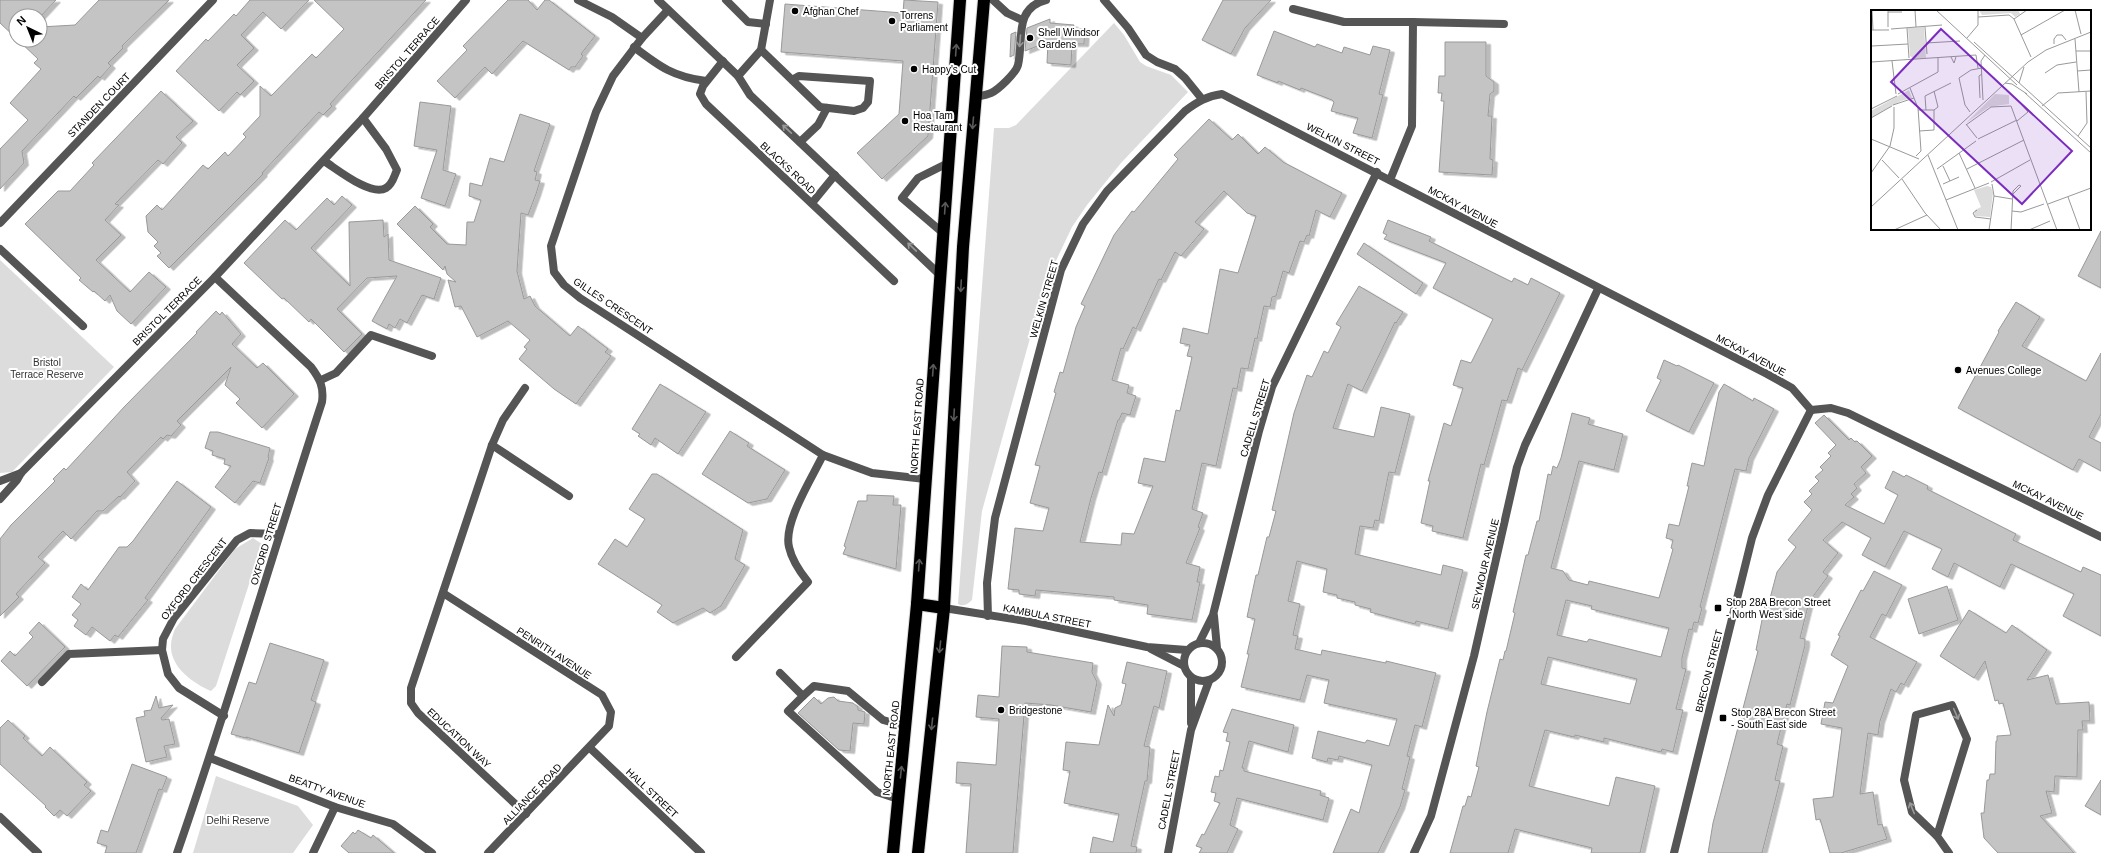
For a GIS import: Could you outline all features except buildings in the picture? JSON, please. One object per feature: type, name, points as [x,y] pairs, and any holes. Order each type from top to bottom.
[{"type":"highway","name":"NORTH EAST ROAD","points":[[893,853],[917,604],[960,0]]},
{"type":"highway","points":[[918,853],[944,608],[963,247],[984,0]]},
{"type":"highway","points":[[917,604],[944,608]]},
{"type":"street","name":"STANDEN COURT","points":[[0,223],[213,0]]},
{"type":"street","name":"BRISTOL TERRACE","points":[[0,499],[18,480],[21,473],[215,277],[324,161],[466,0]]},
{"type":"street","points":[[578,0],[612,17],[642,38]]},
{"type":"street","points":[[658,0],[738,76],[750,95],[940,275]]},
{"type":"street","points":[[726,0],[748,22],[766,24]]},
{"type":"street","points":[[738,76],[761,50],[770,0]]},
{"type":"street","points":[[993,0],[1007,13],[1022,20]]},
{"type":"street","points":[[976,97],[992,93],[1004,84],[1018,66],[1022,20],[1032,7],[1046,0]]},
{"type":"street","points":[[1104,0],[1128,28],[1146,55],[1157,62],[1175,69],[1185,78],[1202,99]]},
{"type":"street","points":[[1293,9],[1344,22],[1504,24]]},
{"type":"street","name":"GILLES CRESCENT","points":[[668,10],[634,47],[613,76],[596,112],[551,246],[554,272],[564,285],[580,298],[823,455],[872,473],[925,478]]},
{"type":"street","points":[[1390,180],[1412,126],[1413,22]]},
{"type":"street","points":[[634,47],[661,68],[687,79],[706,81],[723,61]]},
{"type":"street","points":[[761,50],[792,80],[820,107],[854,111],[863,108],[868,102],[870,81],[799,76],[792,80]]},
{"type":"street","name":"BLACKS ROAD","points":[[706,81],[700,94],[706,104],[894,281]]},
{"type":"street","name":"WELKIN STREET","points":[[988,616],[987,582],[996,518],[1061,270],[1082,224],[1108,191],[1185,110],[1211,95],[1222,94],[1390,180]]},
{"type":"street","points":[[800,142],[818,125],[827,108]]},
{"type":"street","points":[[324,161],[370,190],[378,191],[386,188],[392,183],[396,170],[386,149],[363,118]]},
{"type":"street","points":[[943,233],[902,198],[918,178],[948,163]]},
{"type":"street","name":"CADELL STREET","points":[[1199,643],[1214,615],[1259,431],[1272,387],[1377,172]]},
{"type":"street","points":[[812,203],[835,175]]},
{"type":"street","name":"MCKAY AVENUE","points":[[1390,180],[1598,289],[1767,374],[1792,388],[1811,410],[1831,408],[1848,413],[2101,537]]},
{"type":"street","points":[[0,248],[83,326]]},
{"type":"street","points":[[215,277],[311,367],[321,380],[336,374],[371,335],[432,356]]},
{"type":"street","name":"SEYMOUR AVENUE","points":[[1414,853],[1431,816],[1474,656],[1517,467],[1525,445],[1598,289]]},
{"type":"street","name":"OXFORD STREET","points":[[177,853],[224,716],[279,534],[322,402],[323,393],[321,380]]},
{"type":"street","name":"EDUCATION WAY","points":[[525,388],[503,420],[492,445],[411,688],[411,703],[418,713],[526,814]]},
{"type":"street","name":"BRECON STREET","points":[[1674,853],[1752,538],[1768,495],[1811,410]]},
{"type":"street","points":[[492,445],[569,496]]},
{"type":"street","points":[[736,657],[808,582],[797,568],[788,547],[789,529],[823,455]]},
{"type":"street","name":"BRISTOL TERRACE","points":[[0,481],[21,473]]},
{"type":"street","name":"OXFORD CRESCENT","points":[[224,716],[179,688],[168,674],[162,650],[163,639],[174,618],[237,540],[250,533],[279,534]]},
{"type":"street","name":"PENRITH AVENUE","points":[[443,593],[602,696],[611,712],[609,726],[590,748]]},
{"type":"street","name":"KAMBULA STREET","points":[[944,608],[1026,621],[1147,647],[1187,650]]},
{"type":"street","name":"CADELL STREET","points":[[1214,615],[1217,648]]},
{"type":"street","points":[[1199,643],[1211,644],[1217,648],[1220,654],[1222,666],[1219,673],[1209,681],[1197,681],[1191,678],[1184,666],[1183,660],[1187,650],[1199,643]]},
{"type":"street","name":"KAMBULA STREET","points":[[1147,647],[1184,666]]},
{"type":"street","points":[[42,682],[69,654],[162,650]]},
{"type":"street","points":[[780,673],[804,696]]},
{"type":"street","name":"CADELL STREET","points":[[1191,678],[1191,730]]},
{"type":"street","name":"CADELL STREET","points":[[1168,853],[1191,730],[1209,681]]},
{"type":"street","points":[[898,798],[877,792],[788,711],[814,686],[848,691],[883,720],[905,726]]},
{"type":"street","points":[[1937,836],[1967,739],[1952,705],[1916,715],[1904,780],[1912,812],[1937,836],[1949,853]]},
{"type":"street","name":"ALLIANCE ROAD","points":[[488,853],[590,748]]},
{"type":"street","name":"HALL STREET","points":[[590,748],[701,853]]},
{"type":"street","name":"BEATTY AVENUE","points":[[210,758],[335,806],[393,824],[432,853]]},
{"type":"street","points":[[313,853],[335,806]]},
{"type":"street","points":[[0,817],[38,853]]},
{"type":"green space","points":[[1114,23],[1124,35],[1140,62],[1146,66],[1171,75],[1188,92],[1121,163],[1087,205],[1072,227],[1045,284],[982,511],[972,600],[966,605],[960,605],[958,604],[994,128],[1009,128],[1016,125]]},
{"type":"green space","name":"Bristol Terrace Reserve","points":[[0,260],[114,367],[12,472],[0,473]]},
{"type":"green space","points":[[253,538],[262,544],[216,686],[211,691],[190,679],[178,667],[172,653],[172,637],[175,629],[235,549]]},
{"type":"green space","name":"Delhi Reserve","points":[[216,776],[298,806],[313,825],[293,853],[193,853]]},
{"type":"place","name":"Afghan Chef","points":[[795,11]]},
{"type":"place","name":"Torrens Parliament","points":[[892,21]]},
{"type":"place","name":"Shell Windsor Gardens","points":[[1030,38]]},
{"type":"place","name":"Happy's Cut","points":[[914,69]]},
{"type":"place","name":"Hoa Tam Restaurant","points":[[905,121]]},
{"type":"place","name":"Avenues College","points":[[1958,370]]},
{"type":"place","name":"Stop 28A Brecon Street - North West side","points":[[1718,608]]},
{"type":"place","name":"Bridgestone","points":[[1001,710]]},
{"type":"place","name":"Stop 28A Brecon Street - South East side","points":[[1723,718]]}]
